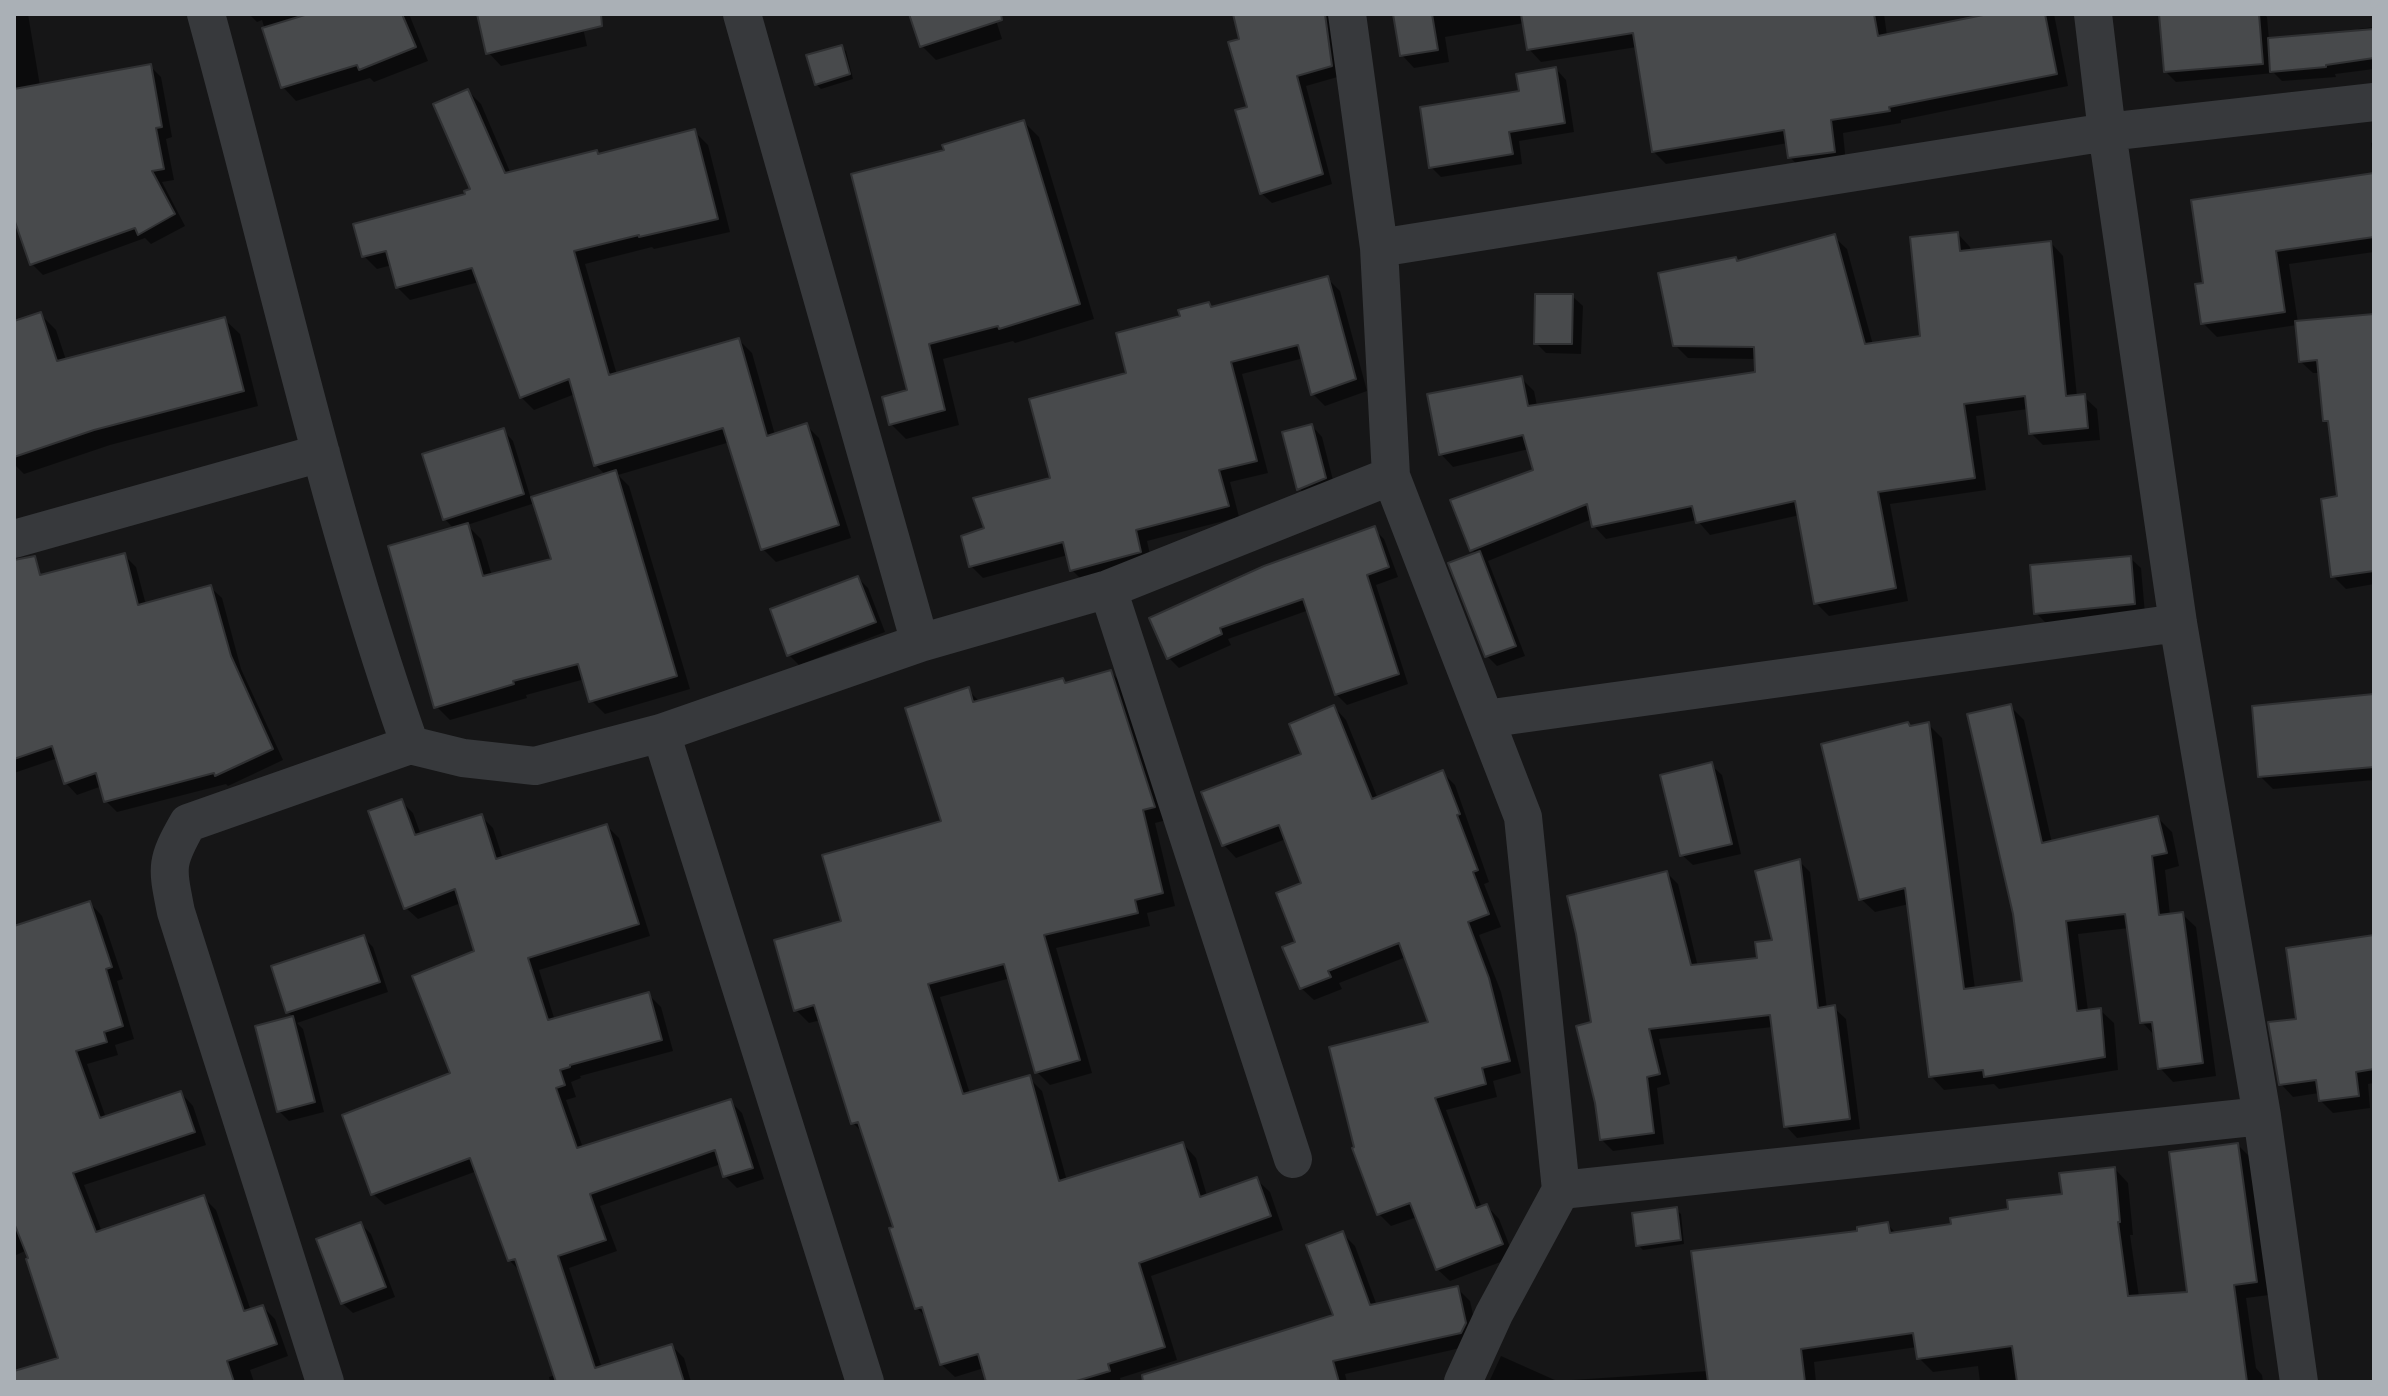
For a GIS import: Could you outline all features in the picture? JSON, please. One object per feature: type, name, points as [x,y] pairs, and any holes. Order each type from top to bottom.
[{"type":"street","points":[[206,14],[321,453],[381,663],[410,745]]},
{"type":"street","points":[[742,14],[920,643]]},
{"type":"street","points":[[1347,14],[1379,248],[1391,476],[1523,817],[1561,1190],[1494,1314],[1463,1382]]},
{"type":"street","points":[[2093,14],[2107,132],[2178,623],[2262,1116],[2299,1382]]},
{"type":"street","points":[[1379,248],[2107,132],[2374,102]]},
{"type":"street","points":[[14,539],[321,453]]},
{"type":"street","points":[[325,1382],[176,912],[167,869],[188,823],[410,745],[463,758],[535,766],[661,733],[920,643],[1108,589],[1391,476]]},
{"type":"street","points":[[1108,589],[1293,1159]]},
{"type":"street","points":[[1485,719],[2178,623]]},
{"type":"street","points":[[661,733],[865,1382]]},
{"type":"street","points":[[1561,1190],[2262,1116]]},
{"type":"building","points":[[308,14],[402,14],[416,47],[359,70],[357,65],[281,88],[262,28]]},
{"type":"building","points":[[477,14],[601,14],[602,26],[486,54]]},
{"type":"building","points":[[909,14],[1001,14],[1002,20],[920,47]]},
{"type":"building","points":[[1233,14],[1325,14],[1332,66],[1297,76],[1323,174],[1260,194],[1235,110],[1247,107],[1228,42],[1239,39]]},
{"type":"building","points":[[1393,14],[1432,14],[1438,50],[1400,56]]},
{"type":"building","points":[[1521,14],[1874,14],[1878,36],[1988,14],[2045,14],[2057,74],[1889,107],[1890,111],[1831,120],[1835,152],[1788,158],[1784,130],[1652,152],[1633,33],[1527,50]]},
{"type":"building","points":[[2159,14],[2259,14],[2263,64],[2164,72]]},
{"type":"building","points":[[2374,29],[2374,58],[2326,67],[2270,72],[2268,38]]},
{"type":"building","points":[[842,45],[850,74],[815,85],[806,55]]},
{"type":"building","points":[[151,64],[162,127],[156,128],[164,169],[152,171],[175,214],[138,235],[135,228],[30,265],[14,219],[14,89]]},
{"type":"building","points":[[1556,67],[1565,123],[1509,132],[1513,154],[1429,168],[1420,107],[1519,91],[1516,74]]},
{"type":"building","points":[[468,89],[505,173],[597,150],[598,154],[695,129],[718,219],[574,251],[609,375],[739,338],[767,436],[807,423],[839,525],[761,550],[723,428],[594,466],[569,379],[520,398],[472,268],[396,288],[386,251],[362,257],[353,224],[465,194],[464,191],[470,189],[433,104]]},
{"type":"building","points":[[1024,120],[1080,304],[999,329],[998,326],[929,344],[945,410],[889,425],[882,397],[907,390],[851,174],[944,150],[942,145]]},
{"type":"building","points":[[2374,173],[2374,237],[2276,251],[2285,312],[2201,324],[2195,284],[2203,283],[2191,200]]},
{"type":"building","points":[[1958,232],[1960,251],[2051,241],[2066,396],[2085,394],[2088,428],[2029,434],[2025,396],[1964,404],[1975,478],[1878,492],[1896,588],[1814,604],[1795,501],[1696,523],[1692,506],[1592,527],[1587,504],[1470,551],[1450,500],[1533,470],[1523,435],[1439,455],[1427,394],[1522,376],[1528,406],[1755,372],[1754,347],[1673,346],[1658,273],[1736,257],[1737,261],[1835,234],[1865,344],[1920,336],[1910,237]]},
{"type":"building","points":[[1328,276],[1356,379],[1311,395],[1298,345],[1231,362],[1257,461],[1219,470],[1229,506],[1136,530],[1141,552],[1070,571],[1063,542],[969,567],[961,536],[984,528],[973,498],[1050,478],[1029,399],[1126,373],[1116,333],[1180,316],[1178,310],[1209,302],[1211,307]]},
{"type":"building","points":[[1535,294],[1573,294],[1572,344],[1534,344]]},
{"type":"building","points":[[41,312],[57,361],[225,317],[244,391],[94,430],[14,457],[14,321]]},
{"type":"building","points":[[2374,314],[2374,571],[2331,577],[2321,499],[2337,496],[2328,421],[2323,421],[2317,360],[2299,362],[2295,321]]},
{"type":"building","points":[[1312,424],[1326,478],[1297,490],[1282,432]]},
{"type":"building","points":[[504,428],[524,494],[443,520],[422,454]]},
{"type":"building","points":[[616,470],[677,676],[589,702],[578,664],[513,681],[514,684],[434,708],[388,546],[468,523],[483,576],[551,559],[531,497]]},
{"type":"building","points":[[1375,526],[1389,567],[1367,575],[1399,674],[1335,695],[1303,599],[1220,628],[1222,634],[1167,659],[1149,618],[1264,566]]},
{"type":"building","points":[[1480,551],[1516,646],[1485,657],[1448,563]]},
{"type":"building","points":[[125,553],[138,605],[211,585],[231,656],[273,749],[215,776],[214,773],[104,802],[96,773],[64,784],[52,746],[14,759],[14,560],[35,556],[40,575]]},
{"type":"building","points":[[2131,556],[2135,604],[2034,614],[2030,565]]},
{"type":"building","points":[[858,576],[876,622],[787,656],[770,609]]},
{"type":"building","points":[[1111,670],[1155,807],[1143,810],[1163,893],[1135,900],[1138,913],[1044,935],[1080,1060],[1035,1073],[1004,964],[928,984],[963,1094],[1030,1075],[1059,1181],[1183,1142],[1200,1197],[1257,1177],[1271,1216],[1139,1263],[1165,1347],[1108,1364],[1110,1371],[1073,1382],[986,1382],[978,1354],[940,1365],[922,1307],[915,1309],[889,1228],[893,1227],[858,1122],[851,1124],[814,1005],[794,1011],[774,940],[841,921],[822,855],[941,821],[905,708],[969,687],[973,702],[1063,678],[1065,683]]},
{"type":"building","points":[[2374,694],[2374,767],[2258,777],[2252,706]]},
{"type":"building","points":[[2011,704],[2042,843],[2158,816],[2167,853],[2152,856],[2159,915],[2183,912],[2203,1063],[2158,1069],[2152,1022],[2140,1023],[2125,914],[2066,921],[2077,1011],[2101,1008],[2105,1057],[1984,1077],[1983,1070],[1929,1077],[1905,888],[1859,900],[1821,744],[1908,722],[1910,726],[1929,722],[1964,989],[2022,981],[2013,914],[1967,714]]},
{"type":"building","points":[[1334,705],[1372,799],[1443,770],[1478,870],[1473,872],[1489,914],[1468,922],[1489,978],[1510,1061],[1482,1068],[1486,1084],[1435,1098],[1476,1208],[1487,1204],[1503,1244],[1436,1270],[1410,1203],[1377,1215],[1352,1148],[1329,1047],[1428,1022],[1399,943],[1328,971],[1331,977],[1300,989],[1282,947],[1295,942],[1276,893],[1301,883],[1279,825],[1222,846],[1201,792],[1301,754],[1289,724]]},
{"type":"building","points":[[1712,762],[1732,844],[1680,856],[1660,775]]},
{"type":"building","points":[[402,799],[415,835],[482,814],[496,859],[607,824],[639,924],[528,958],[548,1020],[649,992],[662,1040],[560,1070],[565,1085],[556,1088],[577,1148],[731,1099],[753,1168],[723,1177],[715,1150],[590,1194],[606,1240],[558,1256],[595,1368],[672,1344],[684,1382],[556,1382],[515,1259],[508,1261],[470,1158],[371,1195],[342,1115],[450,1073],[412,976],[474,951],[455,889],[404,909],[368,811]]},
{"type":"building","points":[[1800,859],[1818,1008],[1835,1005],[1850,1119],[1784,1127],[1770,1015],[1649,1029],[1660,1074],[1647,1077],[1654,1133],[1600,1140],[1595,1103],[1576,1026],[1591,1022],[1567,896],[1667,871],[1691,965],[1757,958],[1755,942],[1772,940],[1755,871]]},
{"type":"building","points":[[90,901],[112,967],[106,969],[123,1026],[104,1032],[107,1042],[76,1051],[100,1118],[181,1091],[195,1132],[73,1173],[96,1232],[204,1195],[244,1311],[263,1305],[277,1344],[227,1361],[234,1382],[14,1382],[14,1371],[58,1358],[28,1258],[14,1223],[14,926]]},
{"type":"building","points":[[364,935],[380,982],[286,1013],[271,966]]},
{"type":"building","points":[[2374,935],[2374,1069],[2356,1072],[2359,1096],[2319,1101],[2316,1080],[2279,1085],[2268,1022],[2296,1019],[2286,948]]},
{"type":"building","points":[[293,1016],[315,1102],[277,1112],[255,1026]]},
{"type":"building","points":[[2238,1143],[2257,1282],[2234,1285],[2247,1382],[2017,1382],[2012,1346],[1917,1359],[1913,1333],[1801,1349],[1805,1382],[1708,1382],[1691,1251],[1857,1231],[1857,1227],[1888,1222],[1890,1233],[1951,1224],[1950,1218],[2008,1209],[2007,1200],[2062,1194],[2059,1173],[2115,1167],[2118,1222],[2128,1296],[2187,1292],[2169,1152]]},
{"type":"building","points":[[1677,1207],[1681,1240],[1636,1246],[1632,1213]]},
{"type":"building","points":[[361,1222],[386,1287],[341,1304],[316,1239]]},
{"type":"building","points":[[1343,1231],[1370,1305],[1458,1286],[1466,1323],[1461,1333],[1333,1361],[1339,1382],[1143,1382],[1142,1375],[1333,1315],[1306,1245]]}]
